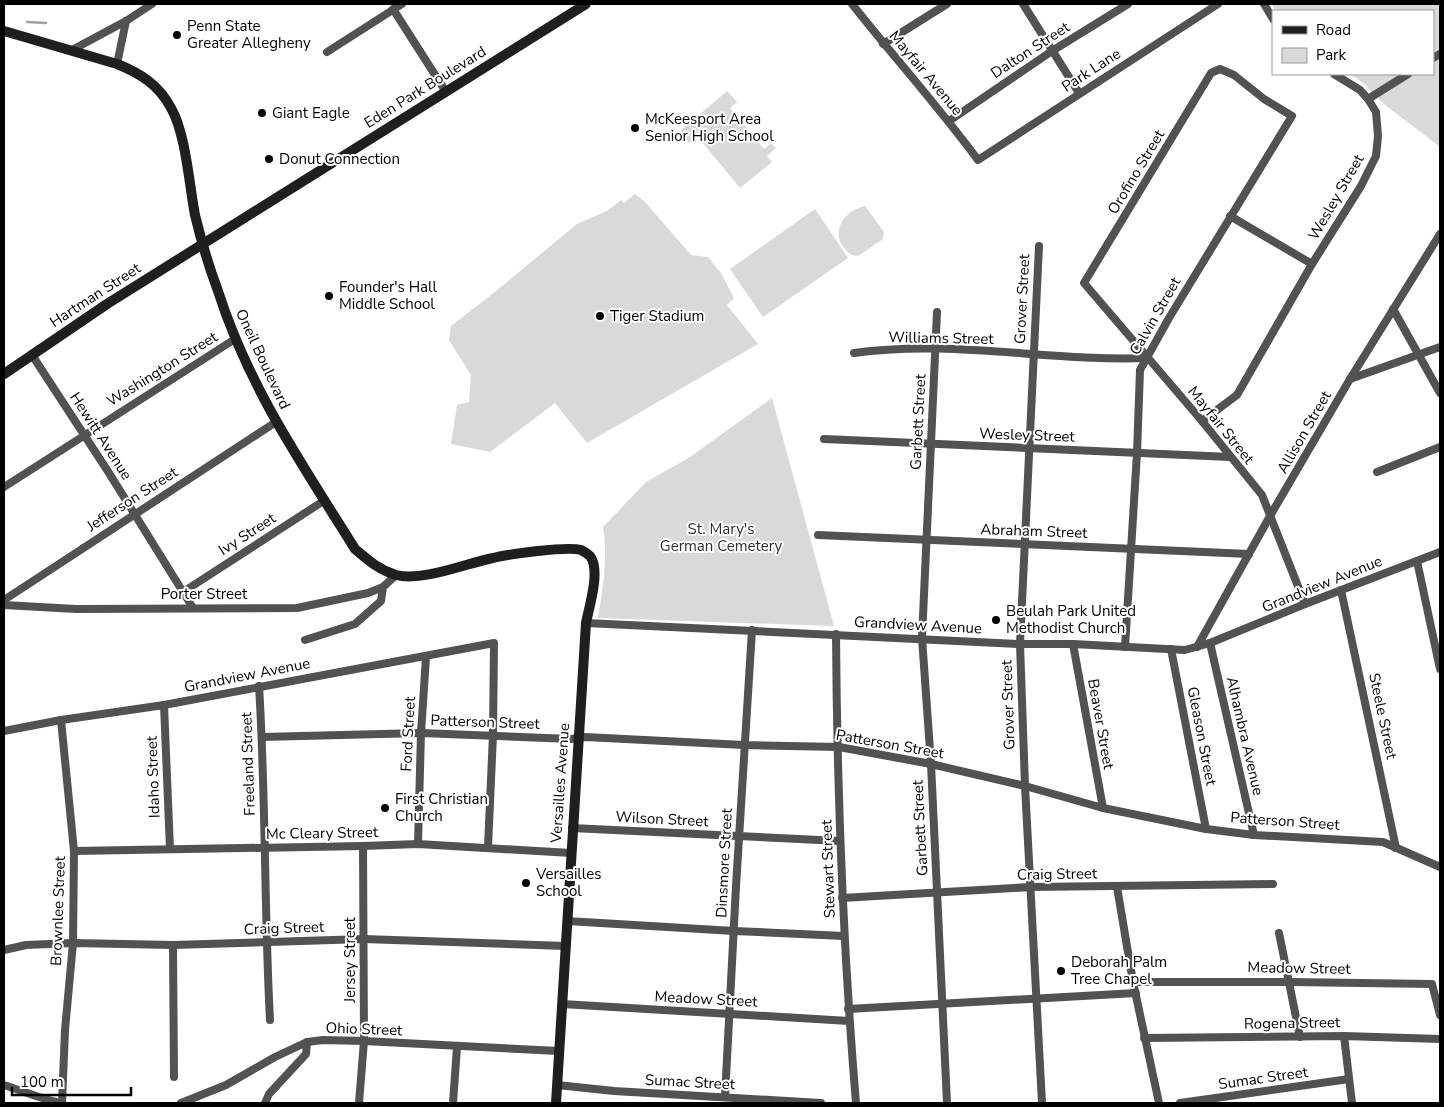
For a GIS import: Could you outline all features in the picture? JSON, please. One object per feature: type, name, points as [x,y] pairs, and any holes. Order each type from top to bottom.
[{"type":"street","points":[[72,50],[126,21],[152,4]]},
{"type":"street","points":[[327,52],[402,4]]},
{"type":"street","name":"Eden Park Boulevard","points":[[204,244],[586,4]]},
{"type":"street","name":"Mayfair Avenue","points":[[852,4],[883,44],[949,121],[978,160]]},
{"type":"street","points":[[883,44],[947,4]]},
{"type":"street","points":[[1023,4],[1079,93]]},
{"type":"street","name":"Dalton Street","points":[[949,121],[1052,51],[1128,4]]},
{"type":"street","name":"Park Lane","points":[[978,160],[1218,4]]},
{"type":"street","points":[[1264,4],[1272,17]]},
{"type":"street","points":[[393,10],[446,92]]},
{"type":"street","points":[[117,64],[126,21]]},
{"type":"street","name":"Oneil Boulevard","points":[[4,31],[117,64],[149,80],[162,93],[172,110],[180,130],[196,217],[218,293],[235,339],[254,381],[276,422],[355,548],[373,565],[396,575],[407,576],[423,575],[494,557],[567,548],[582,550],[590,556]]},
{"type":"street","name":"Calvin Street","points":[[1125,647],[1140,370],[1230,216],[1292,116],[1234,75],[1220,69],[1211,73]]},
{"type":"street","name":"Orofino Street","points":[[1084,284],[1211,73]]},
{"type":"street","points":[[1336,75],[1360,90],[1368,99],[1406,75]]},
{"type":"street","name":"Wesley Street","points":[[1202,422],[1237,395],[1312,264],[1361,186],[1376,156],[1376,112],[1368,99]]},
{"type":"street","points":[[1230,216],[1312,264]]},
{"type":"street","name":"Allison Street","points":[[1197,647],[1270,516],[1350,379],[1392,309],[1437,245],[1440,234]]},
{"type":"street","name":"Hartman Street","points":[[4,374],[107,304],[204,244]]},
{"type":"street","name":"Grover Street","points":[[1039,246],[1032,354],[1020,644],[1025,786],[1042,1103]]},
{"type":"street","name":"Mayfair Street","points":[[1084,284],[1262,495],[1305,604]]},
{"type":"street","points":[[1392,309],[1440,393]]},
{"type":"street","name":"Garbett Street","points":[[937,312],[922,638],[931,764],[947,1103]]},
{"type":"street","name":"Washington Street","points":[[4,487],[235,339]]},
{"type":"street","points":[[1350,379],[1440,347]]},
{"type":"street","name":"Williams Street","points":[[854,353],[935,348],[1148,358]]},
{"type":"street","name":"Hewitt Avenue","points":[[32,355],[193,608]]},
{"type":"street","name":"Jefferson Street","points":[[4,600],[276,422]]},
{"type":"street","name":"Wesley Street","points":[[824,439],[1230,458]]},
{"type":"street","points":[[1378,472],[1440,447]]},
{"type":"street","name":"Ivy Street","points":[[183,592],[325,500]]},
{"type":"street","name":"Abraham Street","points":[[818,535],[1249,554]]},
{"type":"street","name":"Grandview Avenue","points":[[586,623],[1184,650],[1210,643],[1440,552]]},
{"type":"street","name":"Versailles Avenue","points":[[556,1103],[586,623],[595,574],[590,556]]},
{"type":"street","points":[[1417,561],[1440,669]]},
{"type":"street","name":"Porter Street","points":[[4,605],[76,609],[297,608],[368,593],[383,587],[396,575]]},
{"type":"street","points":[[305,640],[354,624],[382,601],[383,587]]},
{"type":"street","name":"Steele Street","points":[[1341,590],[1396,848]]},
{"type":"street","name":"Dinsmore Street","points":[[725,1097],[752,630]]},
{"type":"street","name":"Stewart Street","points":[[836,634],[842,898],[848,1009],[856,1103]]},
{"type":"street","name":"Grandview Avenue","points":[[4,731],[61,720],[164,705],[494,643],[493,735]]},
{"type":"street","name":"Alhambra Avenue","points":[[1210,643],[1254,836]]},
{"type":"street","name":"Beaver Street","points":[[1073,644],[1103,808]]},
{"type":"street","name":"Gleason Street","points":[[1171,649],[1206,828]]},
{"type":"street","name":"Ford Street","points":[[418,844],[421,733],[426,657]]},
{"type":"street","name":"Freeland Street","points":[[259,686],[270,1020]]},
{"type":"street","name":"Idaho Street","points":[[164,705],[170,849]]},
{"type":"street","name":"Brownlee Street","points":[[61,720],[74,851],[73,943],[61,1103]]},
{"type":"street","name":"Patterson Street","points":[[262,737],[421,733],[571,739],[585,737],[638,738],[744,745],[838,747],[931,764],[1025,786],[1103,808],[1206,828],[1254,836],[1383,842],[1440,867]]},
{"type":"street","points":[[488,846],[493,735]]},
{"type":"street","name":"Wilson Street","points":[[572,828],[840,841]]},
{"type":"street","name":"Mc Cleary Street","points":[[74,851],[418,844],[488,846],[571,853]]},
{"type":"street","name":"Jersey Street","points":[[359,1103],[364,1041],[363,846]]},
{"type":"street","name":"Craig Street","points":[[842,898],[937,894],[1031,887],[1273,884]]},
{"type":"street","points":[[1117,886],[1133,982],[1159,1103]]},
{"type":"street","points":[[567,921],[844,936]]},
{"type":"street","points":[[1280,933],[1300,1036]]},
{"type":"street","name":"Craig Street","points":[[4,950],[26,945],[73,943],[173,945],[364,939],[565,946]]},
{"type":"street","points":[[173,945],[174,1077]]},
{"type":"street","name":"Meadow Street","points":[[1133,982],[1432,984],[1440,1016]]},
{"type":"street","points":[[848,1009],[1136,993]]},
{"type":"street","name":"Meadow Street","points":[[562,1004],[849,1021]]},
{"type":"street","points":[[1344,1036],[1352,1103]]},
{"type":"street","name":"Rogena Street","points":[[1144,1038],[1344,1036],[1440,1039]]},
{"type":"street","name":"Ohio Street","points":[[181,1103],[196,1100],[274,1057],[307,1042],[323,1040],[364,1041],[559,1051]]},
{"type":"street","points":[[265,1103],[270,1094],[306,1054],[307,1042]]},
{"type":"street","points":[[453,1103],[457,1047]]},
{"type":"street","name":"Sumac Street","points":[[1180,1103],[1349,1079]]},
{"type":"street","points":[[4,1085],[20,1090],[37,1101],[61,1103]]},
{"type":"street","name":"Sumac Street","points":[[557,1085],[674,1099],[725,1097],[753,1101],[821,1103]]},
{"type":"green space","points":[[1272,4],[1440,4],[1440,147],[1384,104],[1363,83],[1351,75],[1434,75],[1434,10],[1275,10]]},
{"type":"green space","points":[[727,91],[737,102],[730,108],[764,149],[771,143],[776,148],[767,156],[772,162],[740,188],[697,136],[689,143],[679,132]]},
{"type":"green space","name":"Tiger Stadium","points":[[635,194],[645,202],[691,255],[708,257],[721,273],[734,298],[727,305],[758,344],[587,443],[555,403],[490,452],[451,444],[457,405],[469,402],[471,375],[449,340],[451,326],[577,224],[607,211],[621,200],[624,203]]},
{"type":"green space","points":[[865,206],[884,232],[883,239],[858,256],[847,252],[840,242],[839,228],[846,216]]},
{"type":"green space","points":[[815,209],[848,258],[763,317],[730,269]]},
{"type":"green space","name":"St. Mary's German Cemetery","points":[[772,398],[834,626],[598,618],[605,561],[603,527],[646,482],[690,457]]},
{"type":"waterway","points":[[27,22],[46,23]]},
{"type":"place","name":"Penn State Greater Allegheny","points":[[177,35]]},
{"type":"place","name":"Giant Eagle","points":[[262,113]]},
{"type":"place","name":"McKeesport Area Senior High School","points":[[635,128]]},
{"type":"place","name":"Donut Connection","points":[[269,159]]},
{"type":"place","name":"Founder's Hall Middle School","points":[[329,296]]},
{"type":"place","name":"Tiger Stadium","points":[[600,316]]},
{"type":"place","name":"Beulah Park United Methodist Church","points":[[996,620]]},
{"type":"place","name":"First Christian Church","points":[[385,808]]},
{"type":"place","name":"Versailles School","points":[[526,883]]},
{"type":"place","name":"Deborah Palm Tree Chapel","points":[[1061,971]]}]
